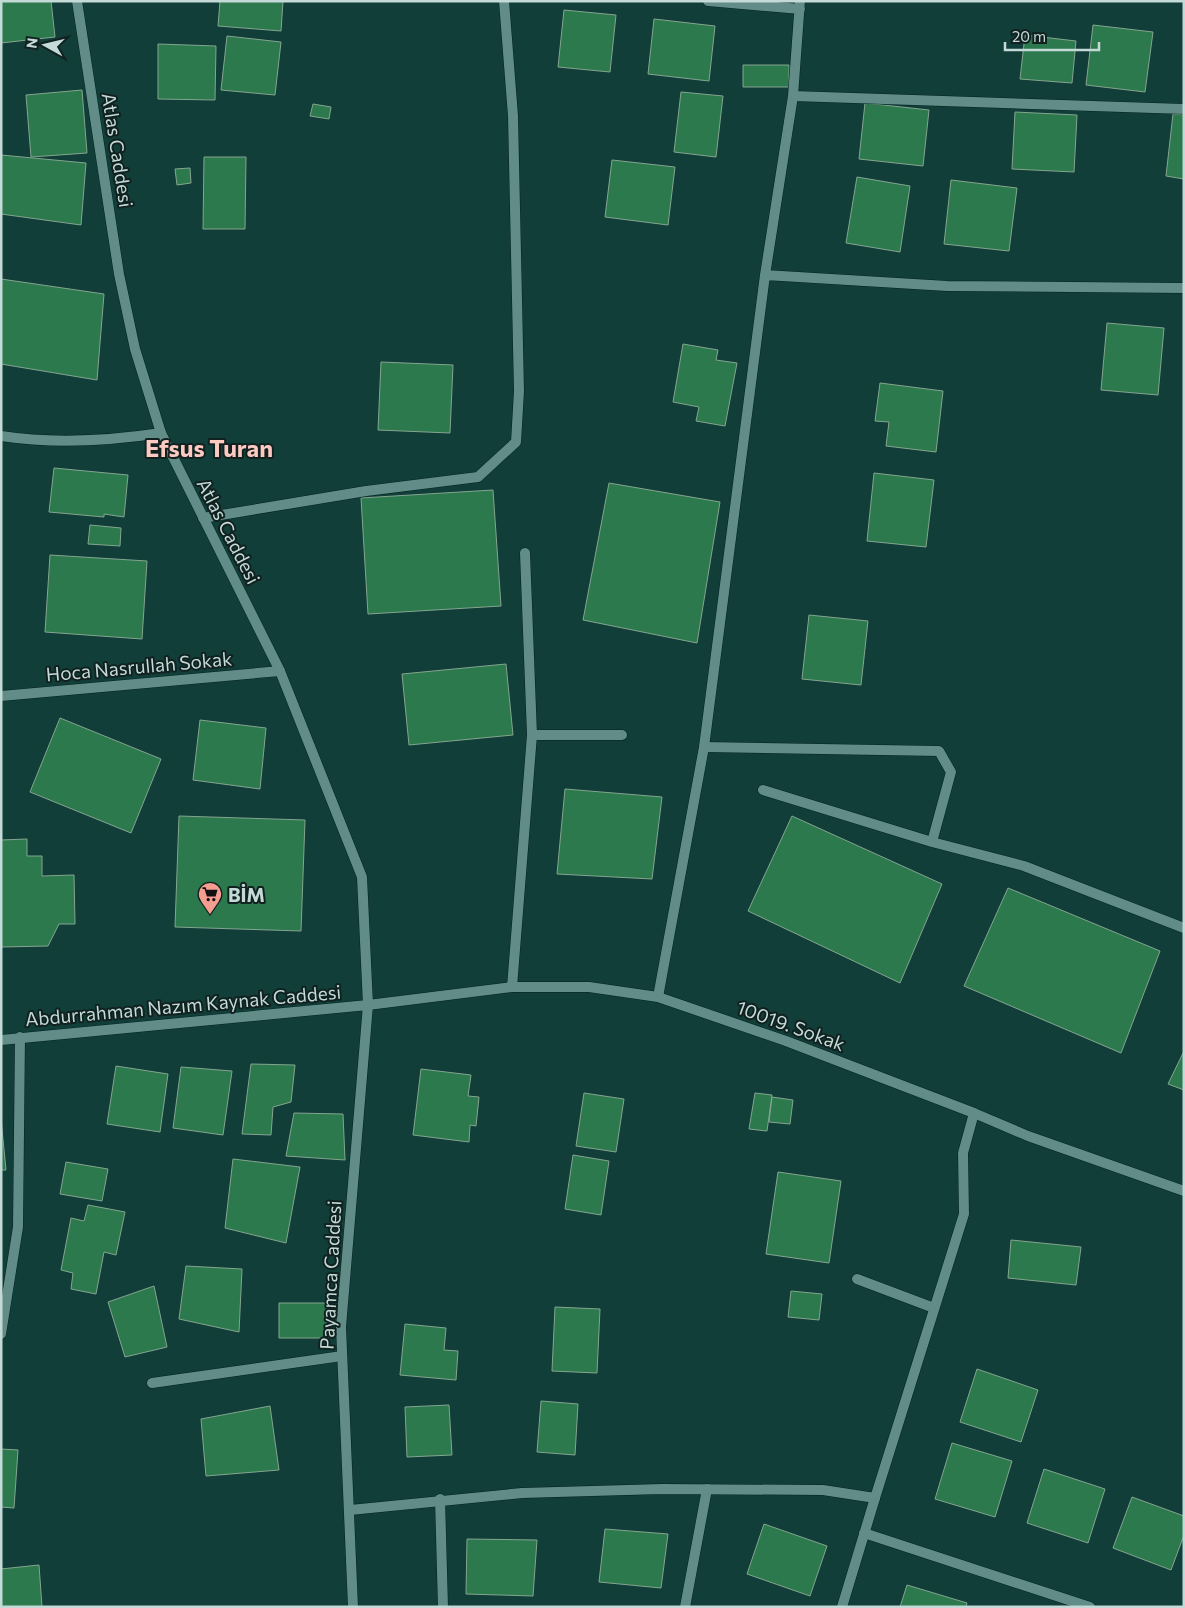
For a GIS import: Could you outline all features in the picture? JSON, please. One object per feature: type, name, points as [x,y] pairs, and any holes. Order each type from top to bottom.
[{"type":"street","name":"Atlas Caddesi","points":[[77,1],[119,274],[135,349],[161,433],[280,671],[362,877],[368,1005]]},
{"type":"street","points":[[203,518],[366,491],[478,477],[516,442],[519,373],[513,116],[504,1]]},
{"type":"street","points":[[658,997],[704,747],[765,275],[793,96],[800,5],[708,1]]},
{"type":"street","points":[[793,96],[1184,109]]},
{"type":"street","points":[[765,275],[947,286],[1184,288]]},
{"type":"street","points":[[1,436],[32,441],[114,440],[161,433]]},
{"type":"street","points":[[512,987],[532,735],[526,553]]},
{"type":"street","name":"Hoca Nasrullah Sokak","points":[[1,696],[280,671]]},
{"type":"street","points":[[532,735],[622,735]]},
{"type":"street","points":[[704,747],[939,751],[950,772],[932,842]]},
{"type":"street","points":[[763,790],[932,842],[1024,866],[1184,928]]},
{"type":"street","name":"10019. Sokak","points":[[368,1005],[512,987],[589,987],[658,997],[786,1041],[974,1112],[1028,1136],[1184,1191]]},
{"type":"street","name":"Abdurrahman Nazım Kaynak Caddesi","points":[[1,1040],[368,1005]]},
{"type":"street","name":"Payamca Caddesi","points":[[352,1607],[350,1510],[341,1327],[368,1005]]},
{"type":"street","points":[[1,1334],[18,1227],[20,1037]]},
{"type":"street","points":[[842,1607],[964,1214],[963,1153],[974,1112]]},
{"type":"street","points":[[857,1279],[934,1308]]},
{"type":"street","points":[[152,1383],[342,1356]]},
{"type":"street","points":[[350,1510],[522,1493],[707,1489],[823,1490],[875,1498]]},
{"type":"street","points":[[686,1607],[707,1489]]},
{"type":"street","points":[[440,1500],[443,1607]]},
{"type":"street","points":[[864,1533],[1090,1607]]},
{"type":"building","points":[[1,1],[51,1],[55,37],[1,43]]},
{"type":"building","points":[[220,1],[283,1],[281,31],[218,26]]},
{"type":"building","points":[[564,10],[616,15],[610,72],[558,67]]},
{"type":"building","points":[[654,19],[715,26],[709,81],[648,74]]},
{"type":"building","points":[[1093,25],[1153,32],[1145,92],[1086,85]]},
{"type":"building","points":[[1025,35],[1076,41],[1072,83],[1020,79]]},
{"type":"building","points":[[227,36],[281,42],[275,95],[221,90]]},
{"type":"building","points":[[158,44],[216,46],[215,100],[158,99]]},
{"type":"building","points":[[743,65],[789,65],[789,87],[743,87]]},
{"type":"building","points":[[82,90],[87,153],[31,157],[26,95]]},
{"type":"building","points":[[681,92],[723,96],[716,157],[674,152]]},
{"type":"building","points":[[865,103],[929,110],[923,166],[859,159]]},
{"type":"building","points":[[313,104],[331,107],[329,119],[310,116]]},
{"type":"building","points":[[1015,112],[1077,115],[1074,172],[1012,169]]},
{"type":"building","points":[[1173,114],[1184,115],[1184,179],[1166,176]]},
{"type":"building","points":[[1,155],[86,163],[81,225],[1,214]]},
{"type":"building","points":[[204,157],[246,157],[245,229],[203,229]]},
{"type":"building","points":[[612,160],[675,167],[668,225],[605,217]]},
{"type":"building","points":[[190,168],[191,183],[177,185],[175,169]]},
{"type":"building","points":[[857,177],[910,186],[900,252],[846,243]]},
{"type":"building","points":[[951,180],[1017,188],[1009,251],[944,244]]},
{"type":"building","points":[[1,279],[104,294],[97,380],[1,364]]},
{"type":"building","points":[[1107,323],[1164,328],[1158,395],[1101,390]]},
{"type":"building","points":[[683,344],[718,350],[716,360],[737,363],[725,426],[696,421],[699,407],[673,402]]},
{"type":"building","points":[[381,362],[453,365],[450,433],[378,430]]},
{"type":"building","points":[[880,383],[943,391],[936,452],[886,446],[889,422],[875,421]]},
{"type":"building","points":[[54,468],[128,475],[124,517],[104,514],[104,517],[49,512]]},
{"type":"building","points":[[874,473],[934,480],[926,547],[867,541]]},
{"type":"building","points":[[609,483],[720,502],[697,643],[583,620]]},
{"type":"building","points":[[493,490],[501,606],[368,614],[361,498]]},
{"type":"building","points":[[90,525],[121,528],[120,546],[88,544]]},
{"type":"building","points":[[50,555],[147,561],[142,639],[45,632]]},
{"type":"building","points":[[809,615],[868,621],[861,685],[802,679]]},
{"type":"building","points":[[506,664],[513,735],[409,745],[402,674]]},
{"type":"building","points":[[60,718],[161,759],[131,833],[30,792]]},
{"type":"building","points":[[200,720],[266,728],[260,789],[193,780]]},
{"type":"building","points":[[565,789],[662,797],[652,879],[557,874]]},
{"type":"building","points":[[179,816],[305,820],[301,931],[175,927]]},
{"type":"building","points":[[792,816],[942,884],[900,983],[748,911]]},
{"type":"building","points":[[27,839],[27,856],[42,856],[42,876],[74,875],[75,924],[59,924],[48,946],[1,947],[1,840]]},
{"type":"building","points":[[1008,888],[1160,951],[1121,1053],[964,986]]},
{"type":"building","points":[[1184,1051],[1184,1090],[1168,1084]]},
{"type":"building","points":[[251,1064],[295,1065],[291,1102],[273,1107],[271,1135],[242,1134]]},
{"type":"building","points":[[116,1066],[168,1074],[160,1132],[107,1124]]},
{"type":"building","points":[[181,1067],[232,1071],[223,1135],[173,1128]]},
{"type":"building","points":[[421,1069],[471,1075],[468,1096],[479,1097],[476,1126],[470,1125],[469,1142],[413,1135]]},
{"type":"building","points":[[584,1093],[624,1099],[616,1152],[576,1146]]},
{"type":"building","points":[[755,1093],[772,1095],[767,1131],[749,1129]]},
{"type":"building","points":[[772,1097],[793,1100],[790,1124],[769,1122]]},
{"type":"building","points":[[294,1113],[343,1114],[345,1160],[286,1156]]},
{"type":"building","points":[[1,1119],[6,1170],[1,1170]]},
{"type":"building","points":[[573,1155],[609,1161],[601,1215],[565,1209]]},
{"type":"building","points":[[233,1159],[300,1167],[286,1243],[225,1228]]},
{"type":"building","points":[[66,1162],[108,1169],[102,1201],[60,1194]]},
{"type":"building","points":[[778,1172],[841,1181],[829,1263],[766,1254]]},
{"type":"building","points":[[88,1205],[125,1212],[116,1255],[104,1252],[96,1294],[71,1289],[73,1273],[61,1270],[71,1218],[84,1221]]},
{"type":"building","points":[[1011,1240],[1081,1247],[1076,1285],[1008,1278]]},
{"type":"building","points":[[186,1266],[242,1269],[239,1332],[179,1319]]},
{"type":"building","points":[[154,1286],[167,1347],[125,1357],[108,1302]]},
{"type":"building","points":[[791,1291],[822,1294],[819,1320],[788,1317]]},
{"type":"building","points":[[279,1303],[328,1303],[328,1338],[279,1338]]},
{"type":"building","points":[[555,1307],[600,1309],[597,1373],[552,1371]]},
{"type":"building","points":[[405,1324],[446,1328],[444,1350],[458,1351],[456,1380],[400,1375]]},
{"type":"building","points":[[977,1369],[1038,1390],[1021,1442],[960,1422]]},
{"type":"building","points":[[541,1401],[578,1404],[575,1455],[537,1452]]},
{"type":"building","points":[[449,1405],[452,1455],[407,1457],[405,1407]]},
{"type":"building","points":[[270,1406],[279,1470],[206,1476],[201,1419]]},
{"type":"building","points":[[952,1443],[1012,1461],[995,1517],[935,1499]]},
{"type":"building","points":[[1,1449],[18,1450],[14,1508],[1,1507]]},
{"type":"building","points":[[1044,1469],[1105,1489],[1088,1543],[1027,1523]]},
{"type":"building","points":[[1132,1497],[1184,1516],[1184,1535],[1171,1570],[1113,1548]]},
{"type":"building","points":[[764,1524],[827,1546],[810,1596],[747,1574]]},
{"type":"building","points":[[605,1529],[668,1534],[661,1588],[599,1582]]},
{"type":"building","points":[[467,1539],[537,1540],[533,1596],[466,1594]]},
{"type":"building","points":[[39,1565],[42,1607],[1,1607],[1,1569]]},
{"type":"building","points":[[907,1585],[967,1603],[966,1607],[900,1607]]},
{"type":"place","name":"BİM","points":[[210,915]]},
{"type":"district","name":"Efsus Turan","points":[[209,447]]}]
